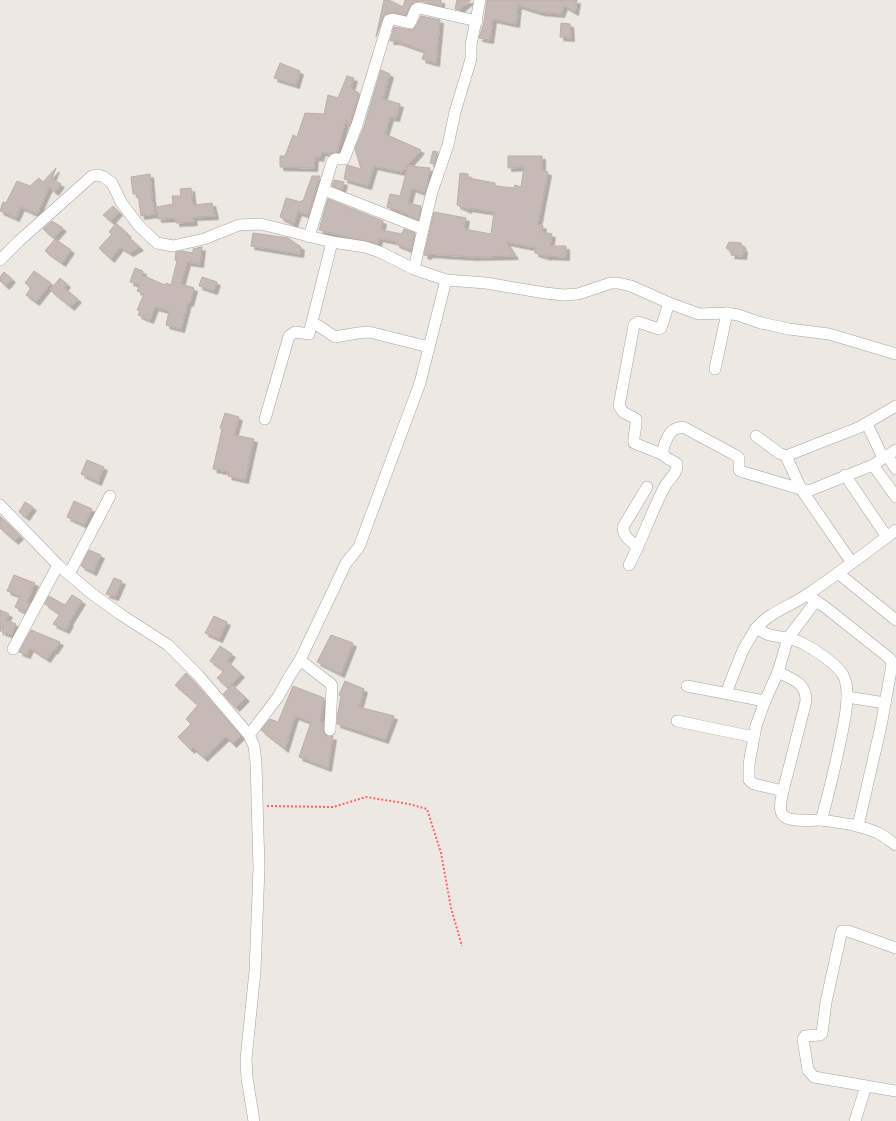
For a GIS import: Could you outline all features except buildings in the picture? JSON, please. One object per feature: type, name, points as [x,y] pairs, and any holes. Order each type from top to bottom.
[{"type":"street","points":[[414,269],[432,192],[448,145],[455,112],[471,59],[471,45],[480,0]]},
{"type":"street","points":[[309,237],[332,162],[335,159],[344,159],[357,124],[389,20],[393,19],[410,23],[416,9],[419,8],[477,21]]},
{"type":"street","points":[[0,260],[24,236],[92,176],[98,175],[104,177],[112,183],[121,202],[139,226],[157,243],[173,246],[204,239],[239,225],[261,224],[309,237],[365,247],[380,252],[414,269],[446,280],[486,283],[564,295],[578,294],[611,283],[618,283],[631,286],[669,303],[700,314],[727,313],[789,329],[829,334],[896,354]]},
{"type":"street","points":[[324,190],[423,229]]},
{"type":"street","points":[[265,419],[289,336],[295,332],[308,335],[332,242]]},
{"type":"street","points":[[249,735],[278,696],[300,660],[346,563],[359,547],[420,383],[446,280]]},
{"type":"street","points":[[629,565],[665,486],[678,466],[676,462],[665,457],[664,455],[634,443],[637,424],[636,419],[623,412],[619,406],[634,325],[638,322],[659,329],[661,328],[669,303]]},
{"type":"street","points":[[714,369],[727,313]]},
{"type":"street","points":[[312,323],[335,337],[370,332],[429,347]]},
{"type":"street","points":[[786,456],[867,424],[896,406]]},
{"type":"street","points":[[867,424],[889,454],[896,469]]},
{"type":"street","points":[[664,455],[664,447],[671,431],[676,428],[683,427],[739,458],[740,471],[801,489],[811,490],[873,465],[889,454]]},
{"type":"street","points":[[756,436],[779,453],[786,456],[801,489],[852,563]]},
{"type":"street","points":[[873,465],[896,496]]},
{"type":"street","points":[[783,791],[754,784],[750,780],[749,764],[756,726],[778,672],[788,638],[811,598],[838,573],[892,534],[845,475]]},
{"type":"street","points":[[638,547],[623,533],[623,527],[647,487]]},
{"type":"street","points":[[69,574],[110,496]]},
{"type":"street","points":[[0,505],[58,565],[91,593],[114,610],[168,645],[198,675],[249,735],[254,746],[258,801],[260,868],[255,970],[246,1059],[247,1078],[254,1121]]},
{"type":"street","points":[[13,649],[58,565]]},
{"type":"street","points":[[838,573],[896,620]]},
{"type":"street","points":[[726,693],[744,650],[756,628],[768,616],[811,598]]},
{"type":"street","points":[[811,598],[825,607],[891,660],[892,665],[882,726],[858,826]]},
{"type":"street","points":[[756,628],[767,634],[788,638],[803,643],[817,652],[839,670],[844,678],[847,698],[846,712],[828,799],[821,820]]},
{"type":"street","points":[[300,660],[332,687],[330,730]]},
{"type":"street","points":[[778,672],[798,683],[806,692],[806,701],[783,791],[781,808],[782,814],[786,819],[821,820],[858,826],[880,834],[896,844]]},
{"type":"street","points":[[687,686],[765,701]]},
{"type":"street","points":[[847,698],[885,704]]},
{"type":"street","points":[[677,721],[754,737]]},
{"type":"street","points":[[896,948],[848,931],[842,931],[832,972],[822,1033],[820,1035],[806,1036],[804,1038],[808,1070],[814,1077],[896,1091]]},
{"type":"street","points":[[855,1121],[866,1086]]},
{"type":"path","points":[[258,801],[333,807],[366,797],[409,804],[427,809],[442,853],[451,908],[462,946]]}]
